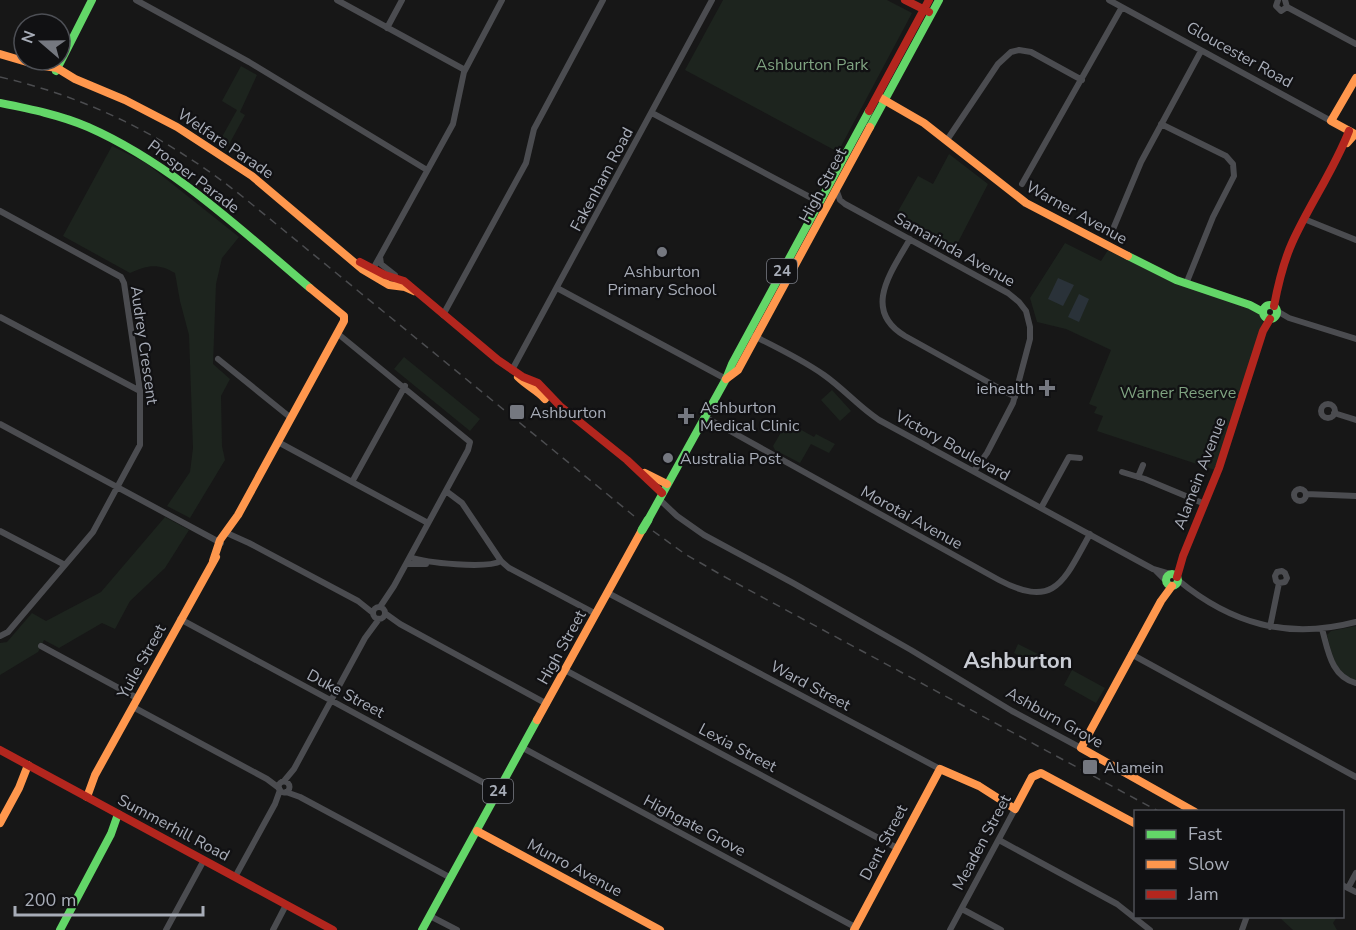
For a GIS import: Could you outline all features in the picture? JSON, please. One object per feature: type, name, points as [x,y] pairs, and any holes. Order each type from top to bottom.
[{"type":"street","points":[[72,39],[92,0]]},
{"type":"street","points":[[136,0],[249,62],[427,170]]},
{"type":"street","points":[[337,0],[465,70]]},
{"type":"street","points":[[387,28],[402,0]]},
{"type":"street","points":[[371,272],[454,121],[465,70],[502,0]]},
{"type":"street","points":[[443,315],[526,163],[534,129],[603,0]]},
{"type":"street","name":"Fakenham Road","points":[[512,370],[712,0]]},
{"type":"street","points":[[905,0],[927,11]]},
{"type":"street","name":"High Street","points":[[753,335],[836,189],[927,11],[929,0]]},
{"type":"street","name":"High Street","points":[[927,11],[939,0]]},
{"type":"street","name":"Gloucester Road","points":[[1109,0],[1353,133]]},
{"type":"street","points":[[1278,0],[1276,4],[1278,9],[1283,11],[1286,4],[1356,44]]},
{"type":"street","points":[[1022,184],[1122,7]]},
{"type":"street","points":[[947,140],[998,64],[1011,52],[1027,51],[1082,80]]},
{"type":"street","points":[[1111,234],[1138,169],[1201,51]]},
{"type":"street","name":"Welfare Parade","points":[[58,72],[142,108],[213,149],[252,176],[347,254],[389,285],[414,291]]},
{"type":"street","points":[[1333,122],[1356,78]]},
{"type":"street","name":"High Street","points":[[422,930],[726,379],[738,370],[819,202],[881,98]]},
{"type":"street","name":"Warner Avenue","points":[[881,98],[918,118],[1026,203],[1111,248],[1186,284],[1356,339]]},
{"type":"street","name":"Prosper Parade","points":[[0,102],[49,113],[88,127],[143,155],[175,177],[342,312],[345,318]]},
{"type":"street","points":[[652,113],[819,202]]},
{"type":"street","points":[[1161,124],[1226,156],[1234,168],[1232,181],[1213,217],[1186,284]]},
{"type":"street","name":"Alamein Avenue","points":[[1081,748],[1183,556],[1219,468],[1294,239],[1342,149],[1353,133]]},
{"type":"street","name":"Samarinda Avenue","points":[[836,189],[840,200],[845,204],[1008,293],[1023,306],[1030,321],[1030,333],[1015,396],[976,473]]},
{"type":"street","name":"Audrey Crescent","points":[[0,211],[116,273],[124,283],[140,391],[140,445],[95,528],[8,632],[0,636]]},
{"type":"street","points":[[1304,219],[1356,240]]},
{"type":"street","points":[[910,239],[884,289],[883,310],[891,326],[905,336],[1015,396]]},
{"type":"street","points":[[381,253],[381,264],[399,278]]},
{"type":"street","name":"Welfare Parade","points":[[371,272],[399,278],[512,370],[522,382],[539,387],[545,399],[560,406],[632,464],[656,480],[667,484]]},
{"type":"street","points":[[557,288],[726,379]]},
{"type":"street","points":[[0,317],[140,391]]},
{"type":"street","name":"Yuile Street","points":[[84,795],[180,619],[219,553],[220,542],[229,532],[345,318]]},
{"type":"street","points":[[235,877],[471,444],[468,437],[337,333]]},
{"type":"street","name":"Victory Boulevard","points":[[753,335],[823,374],[872,415],[1153,569],[1235,617],[1270,627],[1294,630],[1322,629],[1356,622]]},
{"type":"street","points":[[218,359],[291,418]]},
{"type":"street","points":[[352,482],[405,386]]},
{"type":"street","points":[[1334,413],[1356,420]]},
{"type":"street","name":"Morotai Avenue","points":[[705,417],[817,481],[999,580],[1024,591],[1043,591],[1060,582],[1070,570],[1090,534]]},
{"type":"street","points":[[0,424],[220,542]]},
{"type":"street","points":[[278,442],[428,523]]},
{"type":"street","points":[[1041,508],[1069,457],[1070,448]]},
{"type":"street","points":[[1069,457],[1080,458]]},
{"type":"street","name":"Welfare Parade","points":[[632,464],[659,500]]},
{"type":"street","points":[[1138,477],[1143,465]]},
{"type":"street","points":[[1122,472],[1205,504]]},
{"type":"street","points":[[450,484],[501,561],[509,568],[596,614]]},
{"type":"street","points":[[446,491],[462,503]]},
{"type":"street","points":[[1306,494],[1356,496]]},
{"type":"street","name":"Ashburn Grove","points":[[659,500],[676,516],[704,535],[769,571],[783,582],[802,589],[904,647],[915,658],[933,664],[1192,810]]},
{"type":"street","points":[[0,531],[65,565]]},
{"type":"street","points":[[229,532],[547,704]]},
{"type":"street","points":[[408,561],[492,564],[501,561]]},
{"type":"street","points":[[1270,627],[1279,583]]},
{"type":"street","name":"Ward Street","points":[[608,593],[1016,807]]},
{"type":"street","name":"Duke Street","points":[[180,619],[499,791]]},
{"type":"street","points":[[1322,629],[1334,668],[1345,679],[1356,683]]},
{"type":"street","points":[[41,646],[267,779],[451,878]]},
{"type":"street","points":[[1131,654],[1356,777]]},
{"type":"street","name":"Lexia Street","points":[[565,670],[897,848]]},
{"type":"street","name":"Highgate Grove","points":[[523,748],[854,929]]},
{"type":"street","name":"Summerhill Road","points":[[0,750],[333,930]]},
{"type":"street","points":[[0,823],[30,766]]},
{"type":"street","name":"Dent Street","points":[[854,929],[940,769]]},
{"type":"street","name":"Meaden Street","points":[[950,930],[1032,777],[1036,774],[1041,773],[1134,823]]},
{"type":"street","points":[[60,930],[121,816]]},
{"type":"street","name":"Munro Avenue","points":[[477,831],[660,930]]},
{"type":"street","points":[[999,840],[1117,904],[1134,917]]},
{"type":"street","points":[[166,930],[204,860]]},
{"type":"street","points":[[1356,873],[1345,886],[1356,892]]},
{"type":"street","points":[[273,930],[286,905]]},
{"type":"street","points":[[962,909],[1000,930]]},
{"type":"street","points":[[430,916],[456,930]]},
{"type":"street","points":[[1135,918],[1150,930]]},
{"type":"green space","name":"Ashburton Park","points":[[723,0],[887,0],[912,13],[838,152],[685,70]]},
{"type":"green space","points":[[241,66],[257,75],[240,112],[245,115],[226,150],[218,144],[237,110],[222,101]]},
{"type":"green space","points":[[112,146],[146,163],[239,237],[222,258],[216,284],[213,364],[230,379],[221,396],[222,446],[225,460],[190,518],[167,506],[190,472],[193,448],[189,335],[175,273],[153,266],[130,273],[63,236]]},
{"type":"green space","points":[[949,154],[988,184],[952,254],[892,222],[918,176],[933,184]]},
{"type":"green space","name":"Warner Reserve","points":[[1065,243],[1101,261],[1108,250],[1253,309],[1262,315],[1263,324],[1215,470],[1097,431],[1103,416],[1094,413],[1097,407],[1089,404],[1111,350],[1066,329],[1037,322],[1030,298]]},
{"type":"green space","points":[[404,357],[480,419],[470,431],[394,369]]},
{"type":"green space","points":[[832,390],[851,411],[840,421],[821,400]]},
{"type":"green space","points":[[787,422],[814,437],[816,434],[835,444],[829,453],[811,444],[800,463],[775,450],[773,446]]},
{"type":"green space","points":[[165,517],[189,530],[165,568],[130,601],[115,629],[102,623],[59,648],[44,640],[38,652],[0,675],[0,643],[7,642],[32,613],[46,621],[101,592]]},
{"type":"green space","points":[[1356,626],[1356,680],[1339,668],[1327,635],[1331,631]]},
{"type":"green space","points":[[1018,644],[1038,654],[1033,663],[1014,653]]},
{"type":"green space","points":[[1072,670],[1105,688],[1096,703],[1064,685]]},
{"type":"green space","points":[[1280,918],[1336,918],[1333,923],[1337,930],[1293,930]]},
{"type":"shaded area","points":[[1058,278],[1074,285],[1063,306],[1048,299]]},
{"type":"shaded area","points":[[1079,294],[1089,299],[1079,322],[1068,317]]},
{"type":"railway","points":[[0,77],[66,96],[98,109],[158,139],[215,176],[634,516]]},
{"type":"railway","points":[[653,531],[685,554],[725,577],[1156,810]]},
{"type":"traffic: fast","points":[[72,39],[92,0]]},
{"type":"traffic: fast","points":[[870,127],[939,0]]},
{"type":"traffic: fast","points":[[0,103],[77,123],[119,142],[205,200],[310,288]]},
{"type":"traffic: fast","points":[[648,520],[869,111]]},
{"type":"traffic: fast","points":[[1128,256],[1176,280],[1250,305],[1263,312]]},
{"type":"traffic: fast","points":[[1270,305],[1275,307],[1277,312],[1275,317],[1270,319],[1265,317],[1263,312],[1265,307],[1270,305]]},
{"type":"traffic: fast","points":[[642,530],[648,520]]},
{"type":"traffic: fast","points":[[1174,574],[1178,580],[1174,586],[1170,586],[1166,578],[1174,574]]},
{"type":"traffic: fast","points":[[422,930],[537,720]]},
{"type":"traffic: fast","points":[[60,930],[111,834],[118,814]]},
{"type":"traffic: slow","points":[[0,54],[37,65],[57,68],[75,79],[125,100],[177,127],[252,176],[362,269],[389,285],[414,291]]},
{"type":"traffic: slow","points":[[1347,143],[1355,134],[1331,121],[1356,78]]},
{"type":"traffic: slow","points":[[879,97],[924,123],[1026,203],[1128,256]]},
{"type":"traffic: slow","points":[[726,379],[738,370],[870,127]]},
{"type":"traffic: slow","points":[[213,561],[220,540],[238,515],[344,321],[344,316],[310,288]]},
{"type":"traffic: slow","points":[[518,377],[545,399]]},
{"type":"traffic: slow","points":[[645,473],[667,484]]},
{"type":"traffic: slow","points":[[537,720],[642,530]]},
{"type":"traffic: slow","points":[[87,797],[95,775],[216,557]]},
{"type":"traffic: slow","points":[[1172,586],[1161,601],[1081,748],[1191,810]]},
{"type":"traffic: slow","points":[[0,823],[19,788],[28,765]]},
{"type":"traffic: slow","points":[[854,930],[940,769],[979,786],[1015,809],[1032,777],[1041,773],[1134,823]]},
{"type":"traffic: slow","points":[[477,831],[660,930]]},
{"type":"traffic: jam","points":[[905,0],[929,12]]},
{"type":"traffic: jam","points":[[869,111],[929,0]]},
{"type":"traffic: jam","points":[[1274,306],[1281,274],[1292,243],[1349,131]]},
{"type":"traffic: jam","points":[[360,262],[385,275],[404,281],[498,360],[523,377],[538,383],[560,406],[627,460],[662,493]]},
{"type":"traffic: jam","points":[[1177,577],[1183,556],[1219,468],[1263,331],[1270,319]]},
{"type":"traffic: jam","points":[[0,750],[333,930]]},
{"type":"place","name":"Ashburton Primary School","points":[[662,252]]},
{"type":"place","name":"iehealth","points":[[1047,388]]},
{"type":"place","name":"Ashburton","points":[[517,412]]},
{"type":"place","name":"Ashburton Medical Clinic","points":[[686,416]]},
{"type":"place","name":"Australia Post","points":[[668,458]]},
{"type":"place","name":"Alamein","points":[[1090,767]]},
{"type":"district","name":"Ashburton","points":[[1018,660]]}]
